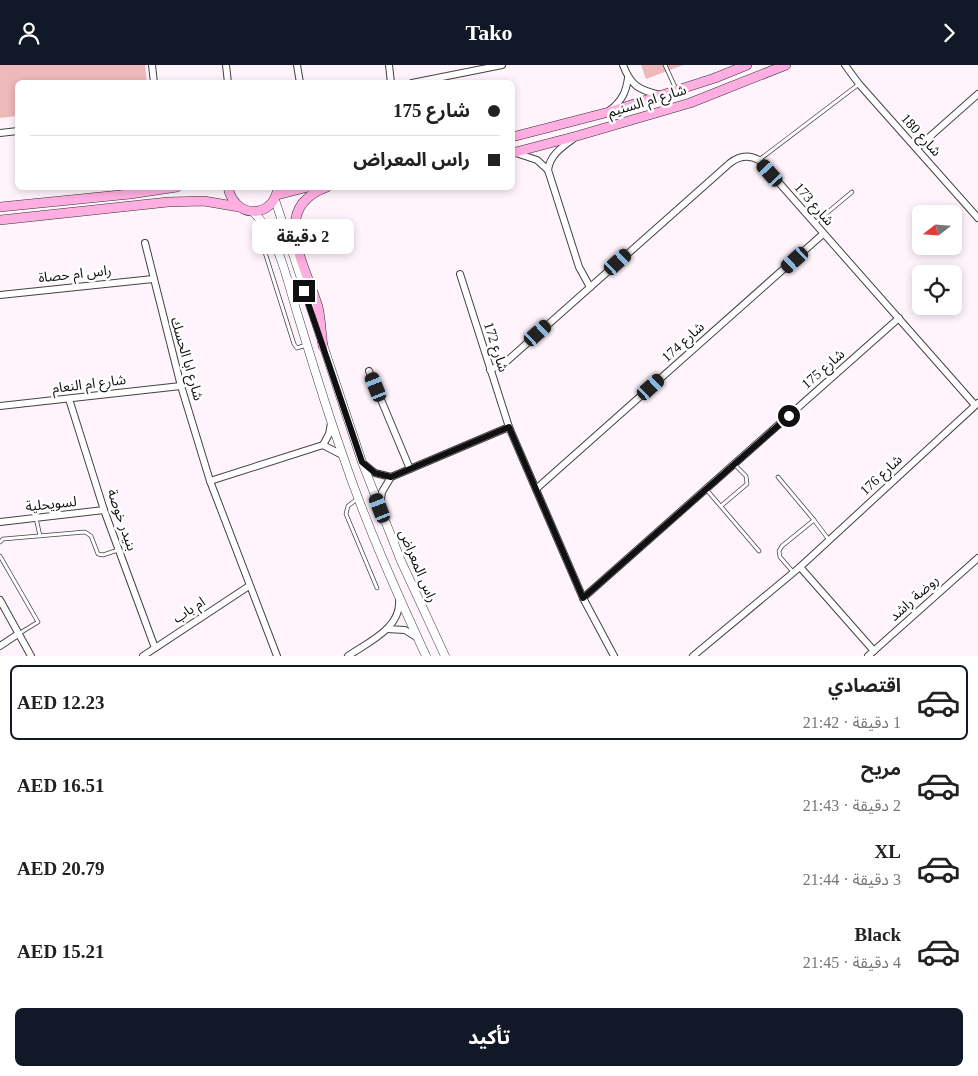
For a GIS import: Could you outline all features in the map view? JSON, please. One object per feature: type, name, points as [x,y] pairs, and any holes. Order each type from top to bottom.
[{"type":"main road","name":"شارع ام السنيم","points":[[515,136],[609,112],[716,78],[747,65]]},
{"type":"main road","name":"شارع ام السنيم","points":[[515,153],[690,103],[786,65]]},
{"type":"main road","points":[[130,194],[144,190]]},
{"type":"main road","points":[[0,207],[157,190]]},
{"type":"main road","points":[[229,190],[230,195],[239,207]]},
{"type":"main road","points":[[0,220],[168,202],[204,201],[239,207],[253,212],[266,209],[277,194],[295,190]]},
{"type":"main road","points":[[321,190],[303,202],[298,209],[294,222],[298,244],[318,309],[322,345]]},
{"type":"street","points":[[152,65],[154,80]]},
{"type":"street","points":[[226,65],[228,80]]},
{"type":"street","points":[[297,65],[300,80]]},
{"type":"street","points":[[389,65],[391,80]]},
{"type":"street","points":[[437,80],[502,65]]},
{"type":"street","points":[[623,65],[628,78],[640,89],[661,95]]},
{"type":"street","name":"شارع 180","points":[[846,66],[859,84],[978,218]]},
{"type":"street","points":[[609,112],[622,98],[628,78]]},
{"type":"street","points":[[916,148],[978,94]]},
{"type":"street","points":[[0,133],[15,131]]},
{"type":"street","points":[[577,136],[556,152],[550,161],[548,169],[579,267],[590,287]]},
{"type":"street","points":[[515,153],[537,160],[548,169]]},
{"type":"street","points":[[490,370],[507,361],[734,160],[749,156],[759,160]]},
{"type":"street","name":"شارع 173","points":[[759,160],[977,404]]},
{"type":"street","name":"راس المعراض","points":[[277,194],[322,345],[362,462],[401,561],[445,656]]},
{"type":"street","name":"راس المعراض","points":[[253,212],[262,220],[276,249],[331,422],[358,499],[426,656]]},
{"type":"street","name":"شارع 174","points":[[536,489],[824,234]]},
{"type":"street","name":"شارع ابا الحسك","points":[[145,243],[180,386],[210,481],[277,656]]},
{"type":"street","name":"شارع 172","points":[[460,274],[509,427],[583,598],[614,656]]},
{"type":"street","name":"راس ام حصاة","points":[[0,295],[153,279]]},
{"type":"street","name":"شارع 175","points":[[583,598],[899,318]]},
{"type":"street","points":[[369,371],[410,469]]},
{"type":"street","name":"شارع ام النعام","points":[[0,406],[180,386]]},
{"type":"street","name":"بنيدر خوصة","points":[[69,399],[104,510],[155,648]]},
{"type":"street","name":"شارع 176","points":[[693,656],[800,567],[977,404]]},
{"type":"street","points":[[210,481],[323,445],[329,434],[331,422]]},
{"type":"street","points":[[380,508],[382,492],[391,477],[509,427]]},
{"type":"street","points":[[323,445],[342,455]]},
{"type":"street","points":[[362,462],[375,473],[391,477]]},
{"type":"street","name":"لسويحلية","points":[[0,522],[104,510]]},
{"type":"street","name":"روضة راشد","points":[[868,656],[978,558]]},
{"type":"street","points":[[800,567],[874,651]]},
{"type":"street","name":"ام باب","points":[[143,656],[249,586]]},
{"type":"street","points":[[348,656],[387,629],[397,617],[399,610],[398,595]]},
{"type":"street","points":[[0,600],[31,656]]},
{"type":"street","points":[[387,629],[405,630],[419,640]]},
{"type":"street","points":[[0,646],[18,634]]},
{"type":"lane","points":[[665,65],[676,90]]},
{"type":"lane","points":[[759,160],[859,84]]},
{"type":"lane","points":[[815,223],[852,192]]},
{"type":"lane","points":[[262,243],[294,344],[297,348],[306,345]]},
{"type":"lane","points":[[721,506],[747,484],[746,476],[734,464]]},
{"type":"lane","points":[[778,477],[829,540]]},
{"type":"lane","points":[[706,489],[759,551]]},
{"type":"lane","points":[[358,499],[351,502],[346,514],[377,588]]},
{"type":"lane","points":[[36,518],[40,536]]},
{"type":"lane","points":[[793,573],[780,557],[779,551],[782,546],[814,520]]},
{"type":"lane","points":[[0,542],[3,539],[85,532],[91,536],[98,554],[103,555],[119,550]]},
{"type":"lane","points":[[0,557],[38,622],[18,634]]},
{"type":"shaded area","points":[[0,65],[145,65],[147,80],[15,80],[15,116],[0,118]]},
{"type":"shaded area","points":[[641,65],[683,65],[646,79]]},
{"type":"route","points":[[304,291],[362,462],[375,473],[391,477],[509,427],[583,598],[789,416]]}]
